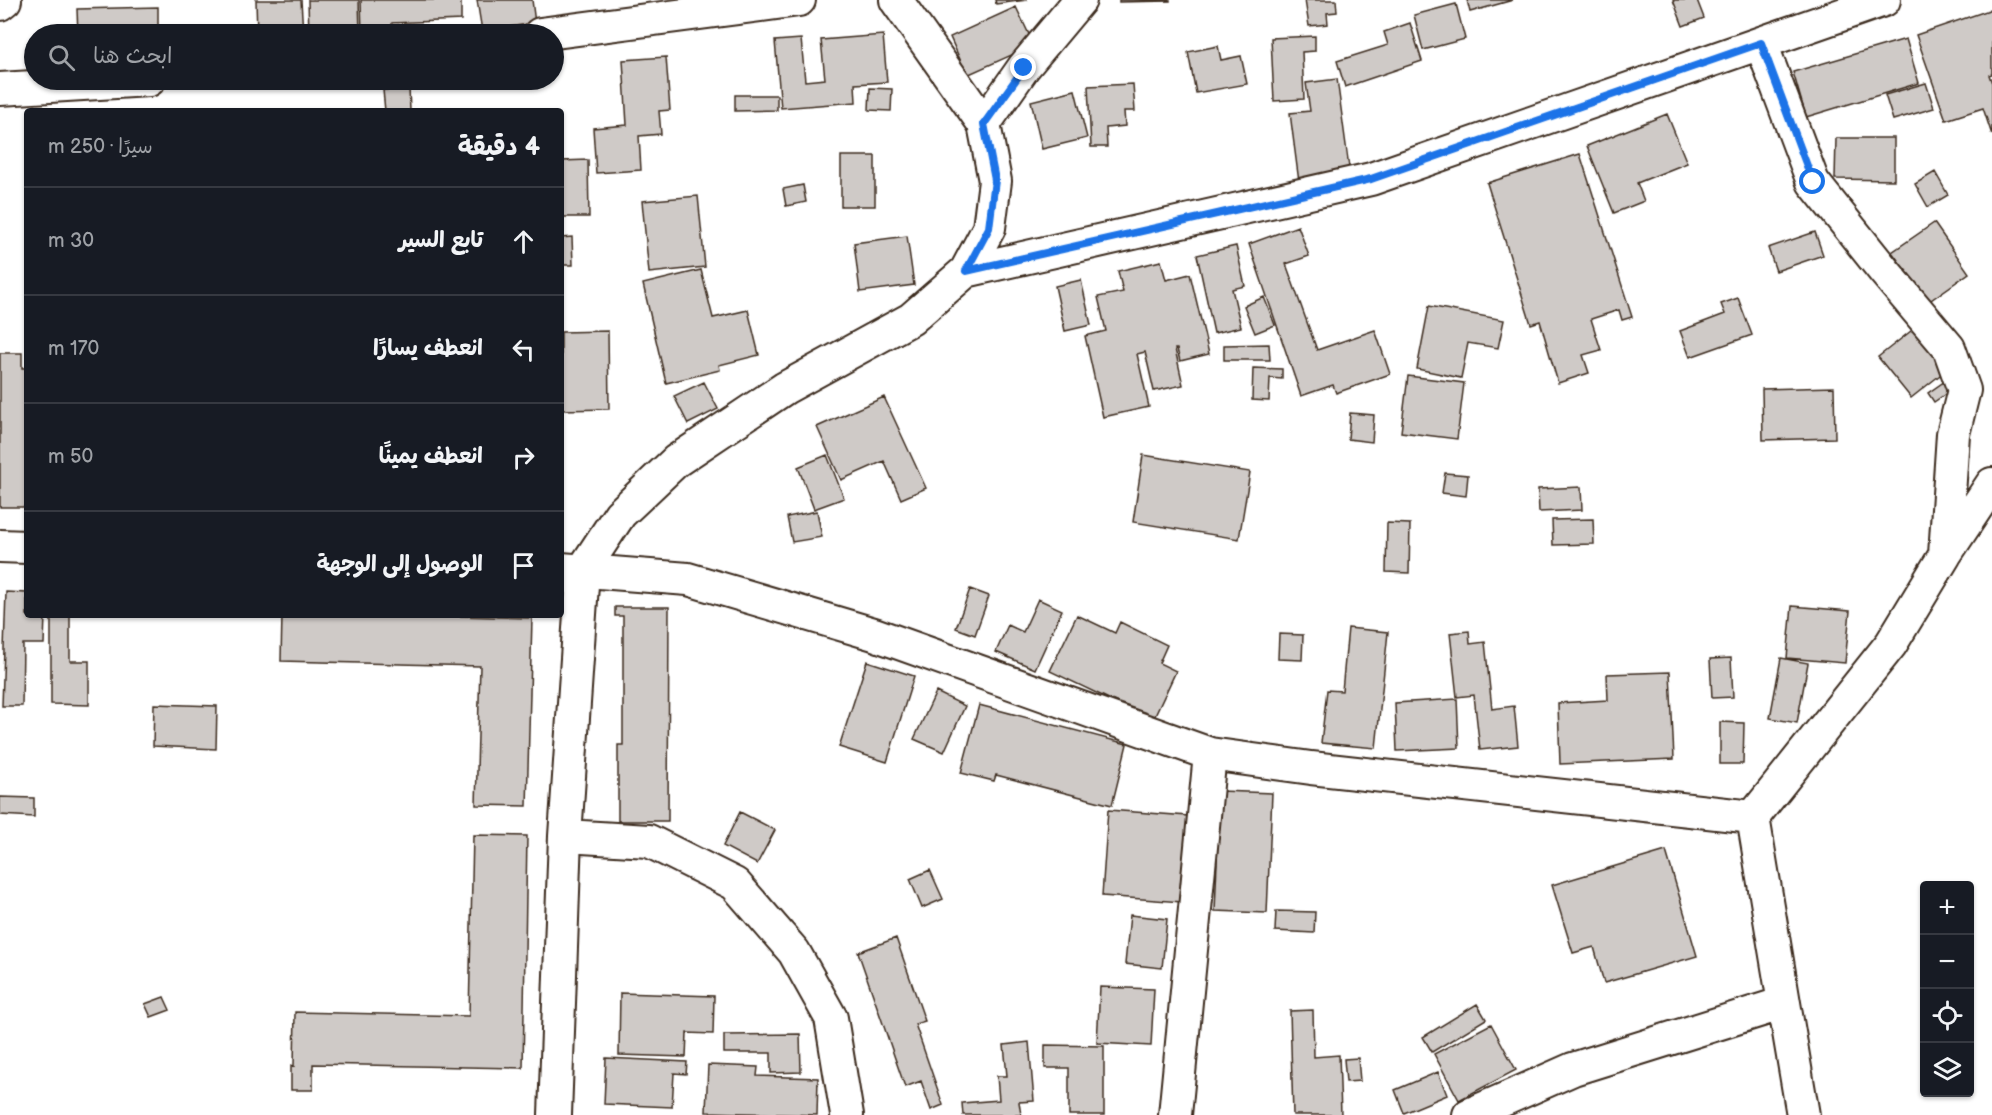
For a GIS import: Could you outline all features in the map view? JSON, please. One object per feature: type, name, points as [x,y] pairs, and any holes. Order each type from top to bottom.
[{"type":"street","points":[[0,4],[5,0]]},
{"type":"street","points":[[564,31],[799,0]]},
{"type":"street","points":[[555,1115],[572,570],[620,514],[676,461],[785,388],[911,319],[966,271],[989,228],[995,180],[984,124],[896,0]]},
{"type":"street","points":[[984,124],[1024,68],[1080,0]]},
{"type":"street","points":[[966,271],[1371,179],[1884,0]]},
{"type":"street","points":[[1761,43],[1813,182],[1950,348],[1964,390],[1953,435],[1945,555]]},
{"type":"street","points":[[0,89],[24,88]]},
{"type":"street","points":[[1803,1115],[1753,817],[1892,644],[1945,555],[1992,484]]},
{"type":"street","points":[[0,546],[24,547]]},
{"type":"street","points":[[572,570],[688,579],[874,634],[1210,754],[1311,768],[1753,817]]},
{"type":"street","points":[[1175,1115],[1210,754]]},
{"type":"street","points":[[565,836],[649,841],[735,884],[794,952],[831,1018],[846,1115]]},
{"type":"street","points":[[1469,1115],[1574,1069],[1784,1003]]},
{"type":"building","points":[[256,0],[301,0],[302,24],[257,24]]},
{"type":"building","points":[[308,0],[359,0],[360,24],[309,24]]},
{"type":"building","points":[[361,0],[461,0],[461,20],[362,24]]},
{"type":"building","points":[[477,0],[532,0],[535,23],[481,24]]},
{"type":"building","points":[[995,0],[1027,0],[996,4]]},
{"type":"building","points":[[1119,0],[1170,0],[1170,1],[1119,2]]},
{"type":"building","points":[[1305,0],[1336,0],[1337,12],[1327,13],[1328,24],[1309,26]]},
{"type":"building","points":[[1467,0],[1513,0],[1470,12]]},
{"type":"building","points":[[1673,0],[1697,0],[1704,18],[1683,26]]},
{"type":"building","points":[[1456,4],[1465,39],[1423,50],[1414,15]]},
{"type":"building","points":[[158,7],[158,24],[78,24],[77,9]]},
{"type":"building","points":[[1016,7],[1034,45],[967,75],[950,37]]},
{"type":"building","points":[[1992,9],[1992,74],[1989,75],[1992,83],[1992,135],[1983,108],[1946,120],[1916,35]]},
{"type":"building","points":[[1410,23],[1422,61],[1345,87],[1337,61],[1388,45],[1384,32]]},
{"type":"building","points":[[883,35],[887,82],[855,84],[856,102],[781,108],[775,41],[801,39],[805,81],[825,79],[821,40]]},
{"type":"building","points":[[1315,36],[1315,51],[1302,52],[1304,99],[1274,101],[1271,38]]},
{"type":"building","points":[[1906,39],[1919,83],[1806,117],[1793,72]]},
{"type":"building","points":[[1218,46],[1221,60],[1241,56],[1247,84],[1196,93],[1188,52]]},
{"type":"building","points":[[666,57],[670,110],[659,111],[661,134],[639,136],[641,170],[596,173],[593,128],[627,125],[623,60]]},
{"type":"building","points":[[1337,79],[1350,175],[1299,182],[1290,113],[1310,111],[1306,83]]},
{"type":"building","points":[[1926,83],[1934,108],[1893,120],[1885,95]]},
{"type":"building","points":[[1133,84],[1135,111],[1124,111],[1125,126],[1106,128],[1107,147],[1091,147],[1088,86]]},
{"type":"building","points":[[870,88],[892,89],[891,111],[869,110]]},
{"type":"building","points":[[383,90],[409,90],[410,108],[385,108]]},
{"type":"building","points":[[1075,90],[1087,138],[1042,149],[1031,101]]},
{"type":"building","points":[[735,95],[777,95],[777,110],[735,111]]},
{"type":"building","points":[[1667,114],[1687,163],[1637,183],[1644,201],[1614,213],[1587,146]]},
{"type":"building","points":[[1836,138],[1894,138],[1894,180],[1835,179]]},
{"type":"building","points":[[1580,154],[1632,317],[1622,320],[1619,310],[1591,319],[1601,350],[1583,355],[1589,373],[1558,383],[1540,321],[1531,324],[1487,183]]},
{"type":"building","points":[[841,156],[875,156],[875,206],[841,206]]},
{"type":"building","points":[[588,160],[589,217],[564,217],[564,161]]},
{"type":"building","points":[[1935,172],[1948,195],[1928,207],[1915,184]]},
{"type":"building","points":[[803,185],[806,202],[786,206],[783,189]]},
{"type":"building","points":[[698,196],[705,267],[649,273],[642,201]]},
{"type":"building","points":[[1934,223],[1969,273],[1928,302],[1892,252]]},
{"type":"building","points":[[1298,226],[1309,256],[1286,264],[1317,350],[1375,330],[1390,374],[1336,393],[1333,385],[1301,396],[1249,244]]},
{"type":"building","points":[[1815,232],[1823,255],[1776,271],[1768,248]]},
{"type":"building","points":[[907,236],[914,285],[860,292],[854,243]]},
{"type":"building","points":[[572,237],[573,265],[564,265],[564,238]]},
{"type":"building","points":[[1236,246],[1245,286],[1232,289],[1241,327],[1214,333],[1197,255]]},
{"type":"building","points":[[1161,261],[1166,280],[1190,274],[1209,354],[1180,361],[1177,349],[1175,349],[1183,385],[1154,391],[1145,352],[1137,354],[1149,407],[1103,417],[1085,336],[1106,331],[1098,297],[1123,292],[1118,271]]},
{"type":"building","points":[[701,270],[713,318],[748,310],[759,355],[719,365],[720,370],[666,383],[643,284]]},
{"type":"building","points":[[1081,280],[1091,325],[1065,331],[1055,286]]},
{"type":"building","points":[[1264,297],[1275,325],[1255,333],[1244,306]]},
{"type":"building","points":[[1738,298],[1752,335],[1690,357],[1680,331],[1725,314],[1721,304]]},
{"type":"building","points":[[1429,306],[1504,320],[1498,348],[1468,343],[1461,378],[1417,369]]},
{"type":"building","points":[[1916,327],[1949,368],[1911,398],[1878,357]]},
{"type":"building","points":[[608,331],[609,409],[564,410],[564,332]]},
{"type":"building","points":[[1269,344],[1270,360],[1224,360],[1224,345]]},
{"type":"building","points":[[0,353],[22,353],[22,368],[24,368],[24,507],[0,507]]},
{"type":"building","points":[[1253,368],[1282,369],[1282,379],[1270,378],[1269,401],[1252,400]]},
{"type":"building","points":[[1408,376],[1464,383],[1457,439],[1401,432]]},
{"type":"building","points":[[1948,379],[1954,388],[1934,402],[1928,393]]},
{"type":"building","points":[[704,382],[718,409],[688,424],[674,396]]},
{"type":"building","points":[[1834,387],[1835,438],[1763,440],[1762,389]]},
{"type":"building","points":[[884,397],[926,488],[901,499],[884,461],[841,480],[817,427]]},
{"type":"building","points":[[1350,413],[1374,415],[1372,442],[1348,439]]},
{"type":"building","points":[[827,455],[844,498],[814,509],[798,467]]},
{"type":"building","points":[[1143,455],[1250,472],[1239,539],[1133,522]]},
{"type":"building","points":[[1445,473],[1468,475],[1466,496],[1442,493]]},
{"type":"building","points":[[1581,487],[1582,510],[1539,512],[1538,489]]},
{"type":"building","points":[[817,511],[822,537],[792,542],[787,517]]},
{"type":"building","points":[[1593,519],[1594,544],[1553,545],[1552,520]]},
{"type":"building","points":[[1387,523],[1410,524],[1409,573],[1386,572]]},
{"type":"building","points":[[970,589],[989,596],[975,635],[956,628]]},
{"type":"building","points":[[6,592],[24,593],[24,618],[45,618],[44,644],[23,644],[22,706],[2,706]]},
{"type":"building","points":[[1038,599],[1062,610],[1035,669],[996,652],[1008,625],[1023,632]]},
{"type":"building","points":[[1792,606],[1850,611],[1845,663],[1787,658]]},
{"type":"building","points":[[615,607],[669,607],[668,821],[618,821],[618,745],[623,745],[623,616],[615,616]]},
{"type":"building","points":[[1077,615],[1115,633],[1120,622],[1167,645],[1159,663],[1176,671],[1153,720],[1050,671]]},
{"type":"building","points":[[51,618],[70,618],[70,661],[89,661],[89,705],[51,704]]},
{"type":"building","points":[[282,618],[532,618],[527,806],[476,805],[480,666],[281,661]]},
{"type":"building","points":[[1348,628],[1388,632],[1376,748],[1321,743],[1327,690],[1342,691]]},
{"type":"building","points":[[1469,631],[1470,644],[1485,642],[1492,709],[1514,706],[1518,746],[1480,750],[1474,695],[1457,697],[1450,633]]},
{"type":"building","points":[[1279,634],[1303,635],[1302,660],[1278,659]]},
{"type":"building","points":[[1731,658],[1733,697],[1712,698],[1710,659]]},
{"type":"building","points":[[1781,658],[1808,663],[1797,723],[1770,718]]},
{"type":"building","points":[[867,661],[914,676],[887,762],[839,747]]},
{"type":"building","points":[[1670,672],[1674,759],[1560,764],[1558,703],[1608,700],[1607,674]]},
{"type":"building","points":[[936,692],[965,706],[944,752],[914,739]]},
{"type":"building","points":[[1457,699],[1459,748],[1397,751],[1395,703]]},
{"type":"building","points":[[154,704],[217,706],[216,749],[153,746]]},
{"type":"building","points":[[979,705],[1127,744],[1112,805],[996,775],[994,781],[961,773]]},
{"type":"building","points":[[1720,722],[1744,723],[1743,764],[1720,764]]},
{"type":"building","points":[[1220,791],[1272,793],[1267,913],[1215,911]]},
{"type":"building","points":[[0,797],[34,798],[34,817],[0,815]]},
{"type":"building","points":[[1108,810],[1188,816],[1182,902],[1102,896]]},
{"type":"building","points":[[740,812],[775,830],[757,864],[723,846]]},
{"type":"building","points":[[473,835],[527,836],[523,1068],[313,1064],[313,1090],[291,1090],[295,1012],[469,1016]]},
{"type":"building","points":[[1666,851],[1697,956],[1604,983],[1594,947],[1573,953],[1552,885]]},
{"type":"building","points":[[930,870],[943,899],[922,908],[910,879]]},
{"type":"building","points":[[1276,911],[1315,912],[1314,933],[1275,931]]},
{"type":"building","points":[[1130,915],[1167,919],[1162,968],[1125,964]]},
{"type":"building","points":[[896,938],[925,1021],[915,1024],[943,1105],[931,1110],[921,1081],[905,1087],[858,952]]},
{"type":"building","points":[[1100,987],[1154,989],[1151,1046],[1097,1043]]},
{"type":"building","points":[[620,993],[714,996],[713,1034],[687,1033],[686,1057],[619,1055]]},
{"type":"building","points":[[164,997],[170,1010],[151,1017],[145,1004]]},
{"type":"building","points":[[1477,1004],[1486,1019],[1432,1052],[1423,1037]]},
{"type":"building","points":[[1313,1010],[1314,1057],[1339,1055],[1341,1115],[1293,1115],[1290,1011]]},
{"type":"building","points":[[1491,1024],[1516,1070],[1459,1100],[1434,1054]]},
{"type":"building","points":[[800,1034],[801,1072],[771,1073],[771,1053],[724,1053],[724,1035]]},
{"type":"building","points":[[1029,1042],[1034,1101],[1019,1102],[1021,1115],[963,1115],[962,1103],[999,1100],[997,1076],[1007,1076],[1004,1045]]},
{"type":"building","points":[[1045,1045],[1104,1046],[1104,1115],[1069,1115],[1069,1068],[1045,1068]]},
{"type":"building","points":[[606,1058],[687,1062],[686,1074],[674,1073],[672,1107],[604,1104]]},
{"type":"building","points":[[1358,1058],[1360,1081],[1346,1082],[1344,1059]]},
{"type":"building","points":[[708,1065],[758,1067],[757,1076],[818,1078],[817,1115],[706,1112]]},
{"type":"building","points":[[1438,1072],[1447,1095],[1404,1113],[1395,1090]]},
{"type":"route","points":[[1024,68],[984,124],[995,180],[989,228],[966,271],[1371,179],[1761,43],[1813,182]]}]
